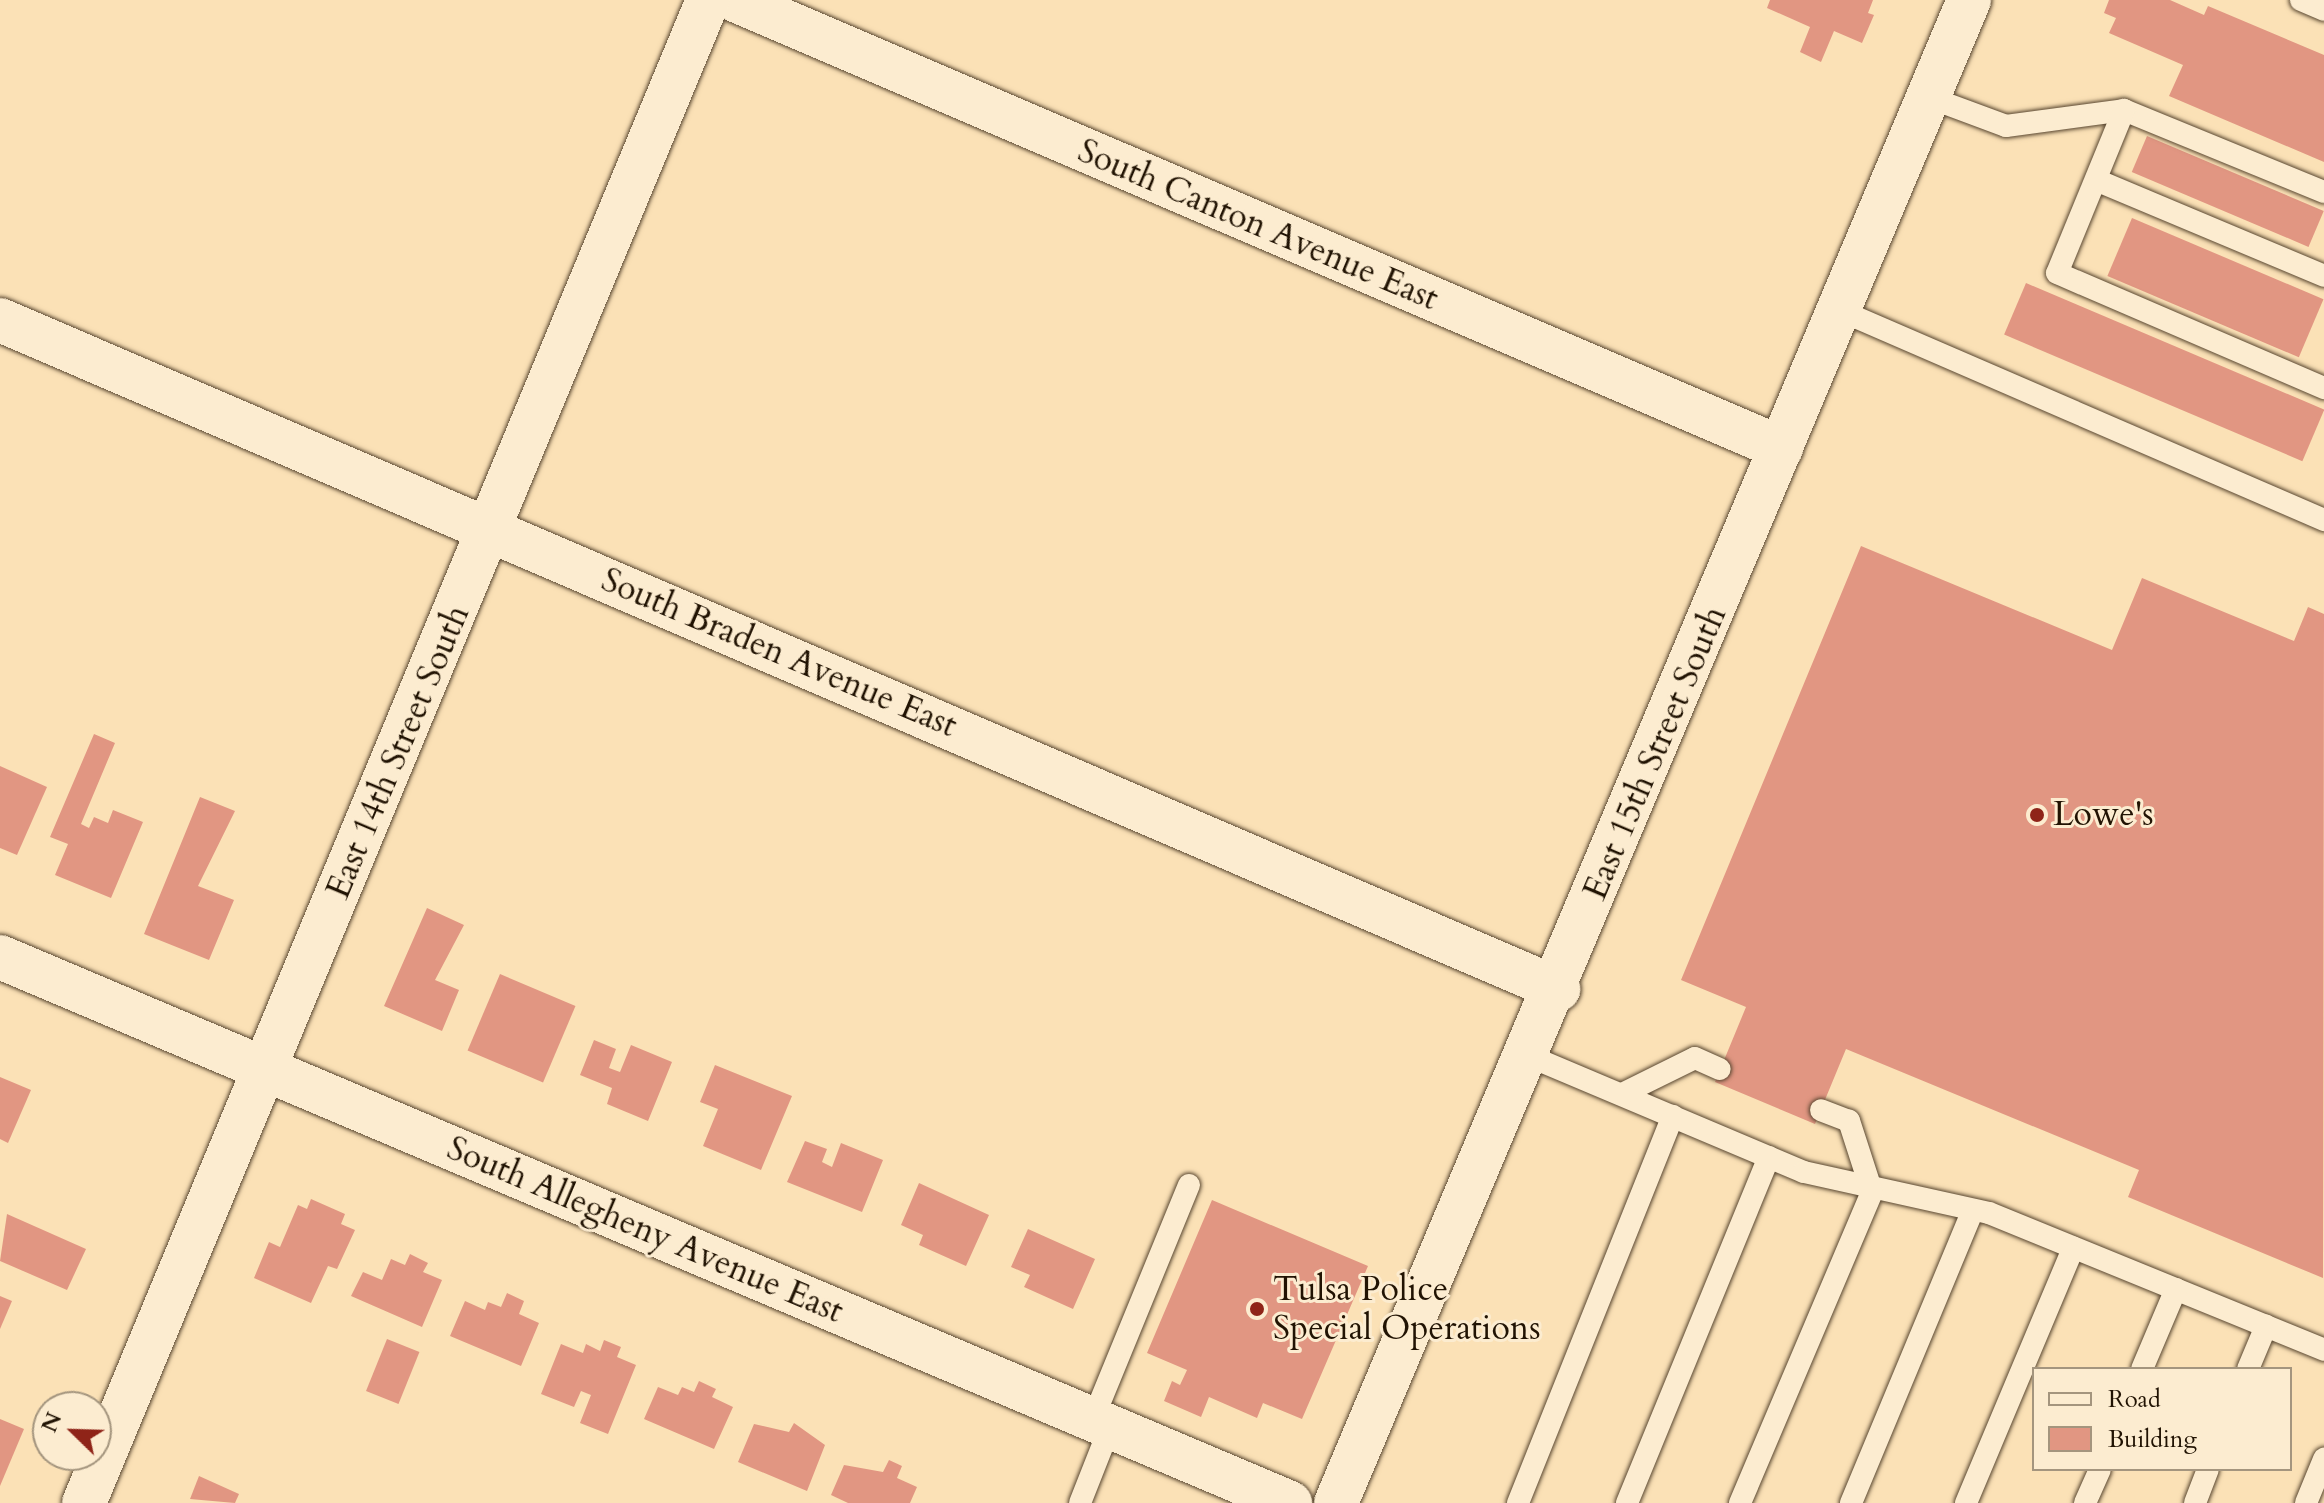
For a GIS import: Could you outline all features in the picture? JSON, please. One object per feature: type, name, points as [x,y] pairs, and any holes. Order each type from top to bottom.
[{"type":"street","name":"East 14th Street South","points":[[84,1503],[491,529],[708,0]]},
{"type":"street","name":"South Canton Avenue East","points":[[735,0],[1781,448]]},
{"type":"street","name":"East 15th Street South","points":[[1336,1503],[1558,989],[1969,0]]},
{"type":"street","name":"South Braden Avenue East","points":[[0,320],[1558,989]]},
{"type":"street","name":"South Allegheny Avenue East","points":[[0,957],[1290,1503]]},
{"type":"lane","points":[[2301,0],[2324,10]]},
{"type":"lane","points":[[1928,97],[2006,126],[2134,113],[2324,192]]},
{"type":"lane","points":[[2134,113],[2096,180],[2057,273],[2324,388]]},
{"type":"lane","points":[[2096,180],[2324,276]]},
{"type":"lane","points":[[1839,310],[2324,520]]},
{"type":"lane","points":[[1529,1056],[1769,1157],[1872,1192],[1973,1210],[2324,1350]]},
{"type":"lane","points":[[1622,1094],[1695,1058],[1720,1069]]},
{"type":"lane","points":[[1740,1503],[1872,1192],[1849,1121],[1821,1110]]},
{"type":"lane","points":[[1518,1503],[1673,1116]]},
{"type":"lane","points":[[1627,1503],[1769,1157]]},
{"type":"lane","points":[[1080,1503],[1102,1423],[1189,1185]]},
{"type":"lane","points":[[1851,1503],[1973,1210]]},
{"type":"lane","points":[[1966,1503],[2073,1248]]},
{"type":"lane","points":[[2143,1367],[2176,1289]]},
{"type":"lane","points":[[2249,1367],[2266,1326]]},
{"type":"lane","points":[[2306,1503],[2324,1459]]},
{"type":"lane","points":[[2085,1503],[2099,1471]]},
{"type":"lane","points":[[2195,1503],[2207,1471]]},
{"type":"building","points":[[1770,0],[1873,0],[1868,13],[1874,15],[1862,43],[1834,31],[1821,62],[1800,52],[1810,27],[1767,8]]},
{"type":"building","points":[[2109,0],[2170,0],[2204,15],[2208,6],[2324,55],[2324,162],[2169,96],[2183,65],[2109,33],[2116,18],[2104,13]]},
{"type":"building","points":[[2147,136],[2324,211],[2308,247],[2132,172]]},
{"type":"building","points":[[2132,218],[2323,299],[2299,357],[2107,276]]},
{"type":"building","points":[[2026,283],[2324,409],[2302,461],[2004,335]]},
{"type":"building","name":"Lowe's","points":[[1861,546],[2112,650],[2142,578],[2294,641],[2308,607],[2324,614],[2323,1278],[2128,1197],[2139,1170],[1846,1049],[1815,1124],[1715,1082],[1746,1007],[1681,980]]},
{"type":"building","points":[[94,734],[115,743],[81,824],[89,828],[94,817],[108,823],[113,810],[143,822],[111,898],[55,875],[68,844],[50,837]]},
{"type":"building","points":[[0,766],[47,787],[17,855],[0,848]]},
{"type":"building","points":[[200,797],[235,811],[198,886],[234,900],[209,960],[144,934]]},
{"type":"building","points":[[427,908],[464,925],[435,980],[459,990],[442,1031],[384,1006]]},
{"type":"building","points":[[500,974],[575,1006],[543,1082],[468,1050]]},
{"type":"building","points":[[594,1040],[616,1049],[609,1068],[620,1072],[631,1045],[672,1062],[648,1121],[607,1104],[612,1088],[580,1075]]},
{"type":"building","points":[[715,1065],[792,1096],[761,1170],[703,1146],[718,1109],[700,1102]]},
{"type":"building","points":[[0,1077],[31,1090],[8,1143],[0,1139]]},
{"type":"building","points":[[805,1141],[827,1149],[822,1162],[832,1167],[841,1143],[883,1160],[862,1212],[787,1182]]},
{"type":"building","points":[[919,1183],[989,1215],[966,1266],[919,1245],[923,1235],[901,1225]]},
{"type":"building","points":[[311,1199],[345,1214],[341,1224],[355,1230],[337,1269],[328,1266],[311,1303],[254,1278],[269,1242],[280,1247],[298,1205],[307,1209]]},
{"type":"building","name":"Tulsa Police Special Operations","points":[[1212,1200],[1368,1266],[1302,1419],[1263,1403],[1257,1418],[1209,1397],[1201,1417],[1164,1401],[1172,1381],[1180,1385],[1187,1370],[1147,1353]]},
{"type":"building","points":[[7,1214],[86,1249],[67,1290],[0,1261]]},
{"type":"building","points":[[1028,1229],[1095,1259],[1073,1309],[1024,1287],[1030,1275],[1011,1267]]},
{"type":"building","points":[[410,1254],[428,1263],[423,1272],[442,1280],[422,1327],[351,1296],[363,1272],[382,1280],[391,1259],[405,1265]]},
{"type":"building","points":[[507,1293],[524,1301],[519,1314],[539,1323],[521,1366],[450,1336],[465,1301],[485,1310],[488,1302],[501,1307]]},
{"type":"building","points":[[0,1296],[12,1301],[0,1329]]},
{"type":"building","points":[[387,1339],[419,1352],[398,1404],[366,1391]]},
{"type":"building","points":[[604,1340],[621,1347],[617,1357],[636,1365],[608,1434],[580,1423],[591,1395],[581,1391],[574,1407],[541,1394],[561,1344],[583,1353],[586,1344],[600,1351]]},
{"type":"building","points":[[699,1381],[716,1389],[712,1397],[733,1407],[714,1449],[644,1419],[658,1387],[678,1395],[682,1387],[694,1392]]},
{"type":"building","points":[[0,1419],[24,1429],[0,1486]]},
{"type":"building","points":[[794,1423],[825,1445],[807,1491],[738,1462],[754,1424],[789,1432]]},
{"type":"building","points":[[889,1460],[902,1466],[897,1478],[917,1487],[910,1503],[848,1503],[831,1495],[844,1465],[883,1472]]},
{"type":"building","points":[[199,1476],[239,1494],[235,1503],[190,1499]]},
{"type":"place","name":"Lowe's","points":[[2037,815]]},
{"type":"place","name":"Tulsa Police Special Operations","points":[[1257,1309]]}]
